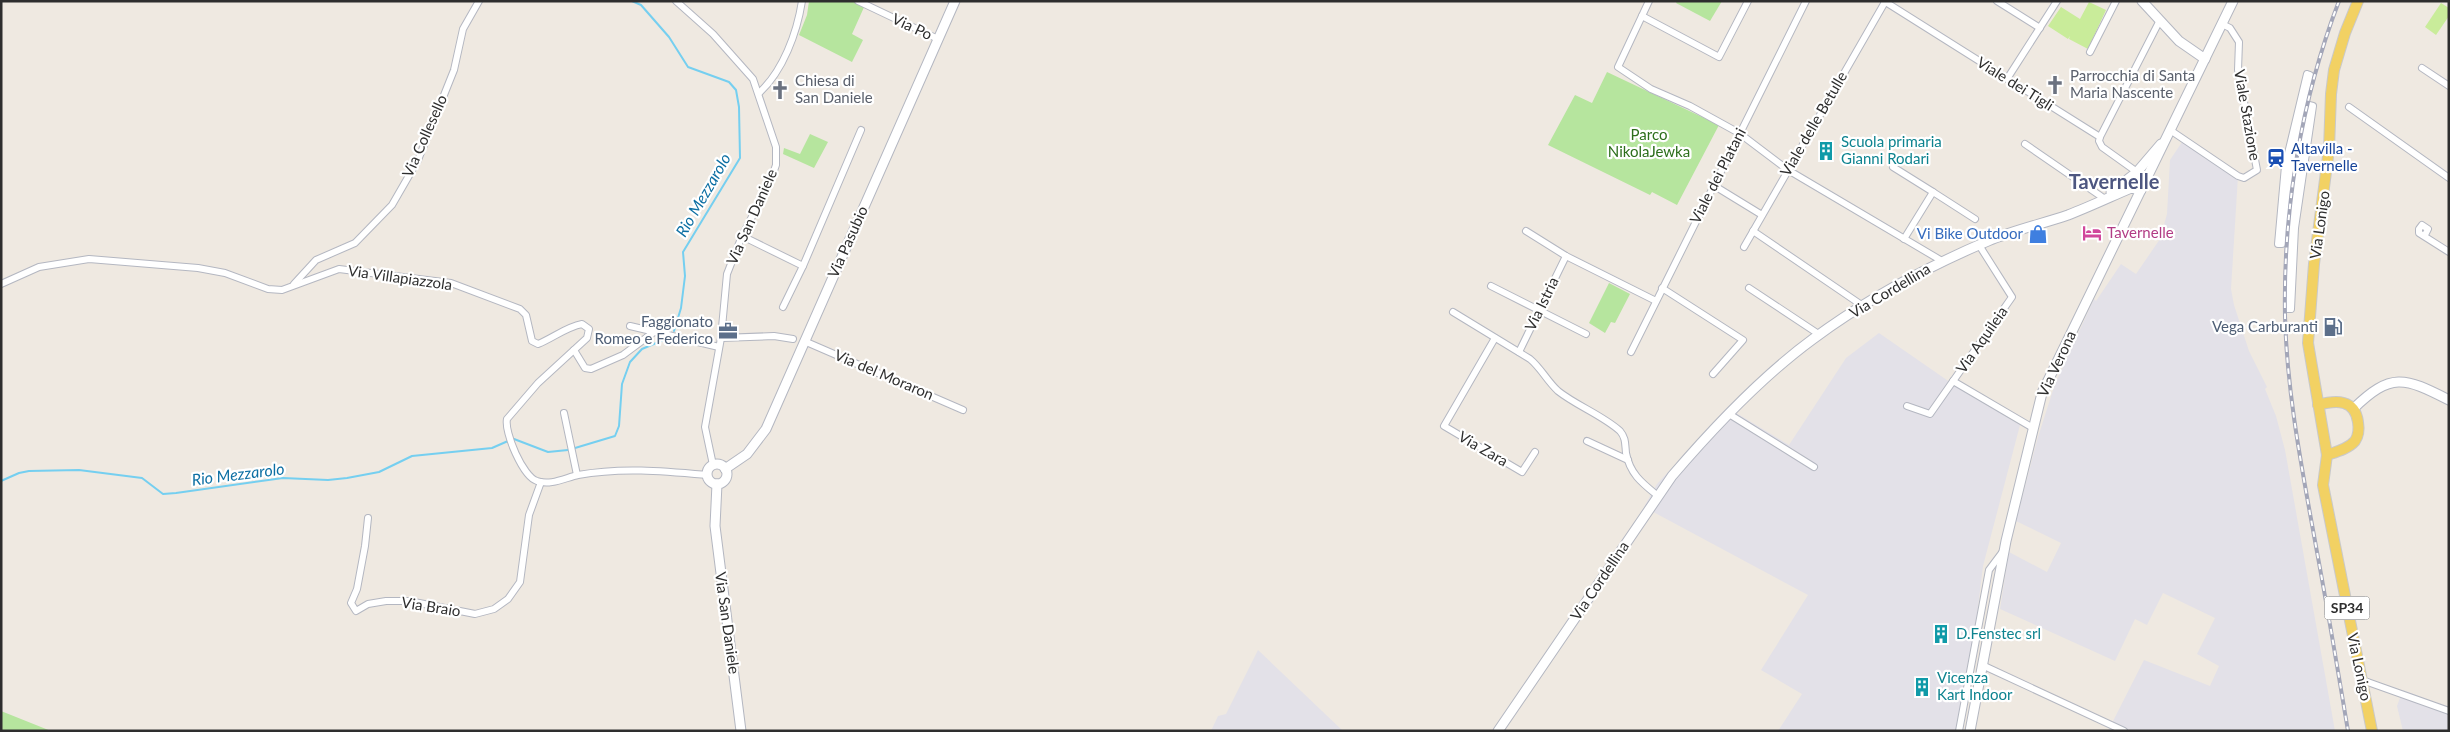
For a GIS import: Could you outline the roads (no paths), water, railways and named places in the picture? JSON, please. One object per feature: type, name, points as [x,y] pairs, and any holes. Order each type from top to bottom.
[{"type":"main road","name":"Via Lonigo","points":[[2358,1],[2345,33],[2332,86],[2330,149],[2314,264],[2308,343],[2310,364],[2327,455],[2323,485],[2372,731]]},
{"type":"main road","name":"Via Lonigo","points":[[2310,364],[2321,390],[2330,402]]},
{"type":"main road","points":[[2318,405],[2342,402],[2353,409]]},
{"type":"main road","name":"Via Lonigo","points":[[2327,455],[2354,442],[2358,434],[2358,417],[2353,409]]},
{"type":"main road","name":"Via Lonigo","points":[[2323,485],[2331,461],[2338,451]]},
{"type":"street","name":"Via Collesello","points":[[294,286],[307,268],[316,260],[355,244],[392,205],[418,160],[454,70],[463,28],[479,1]]},
{"type":"street","name":"Via San Daniele","points":[[676,1],[713,34],[753,79],[776,147],[776,165],[770,182],[742,236],[727,274],[719,347],[705,427],[713,465]]},
{"type":"street","points":[[758,93],[768,84],[780,64],[799,22],[802,1]]},
{"type":"street","name":"Via Po","points":[[858,1],[938,39]]},
{"type":"street","name":"Via Pasubio","points":[[725,469],[747,454],[766,429],[955,1]]},
{"type":"street","points":[[1649,1],[1618,67],[1651,89],[1690,106],[1739,133],[1788,170],[1942,262]]},
{"type":"street","points":[[1642,16],[1719,57],[1748,1]]},
{"type":"street","name":"Viale dei Platani","points":[[1631,352],[1806,1]]},
{"type":"street","points":[[1997,1],[2040,28]]},
{"type":"street","points":[[2007,79],[2057,1]]},
{"type":"street","points":[[2090,52],[2116,1]]},
{"type":"street","points":[[2142,1],[2188,49],[2205,59]]},
{"type":"street","points":[[2170,132],[2233,1]]},
{"type":"street","name":"Viale dei Tigli","points":[[1885,2],[2100,137],[2099,141],[2102,146],[2137,172]]},
{"type":"street","name":"Viale delle Betulle","points":[[1744,247],[1885,2]]},
{"type":"street","points":[[2100,137],[2160,20]]},
{"type":"street","name":"Viale Stazione","points":[[2170,132],[2238,176],[2244,178],[2257,170],[2238,70],[2239,42],[2230,28],[2222,24]]},
{"type":"street","points":[[2422,68],[2449,86]]},
{"type":"street","points":[[2307,74],[2310,75],[2291,165],[2283,242],[2278,244],[2285,166],[2307,74]]},
{"type":"street","points":[[2309,105],[2313,106],[2295,228],[2291,309],[2287,309],[2291,214],[2309,105]]},
{"type":"street","points":[[2349,106],[2449,178]]},
{"type":"street","points":[[783,307],[803,266],[861,130]]},
{"type":"street","name":"Via Cordellina","points":[[2077,211],[2116,190],[2137,172],[2170,132]]},
{"type":"street","name":"Via Verona","points":[[1970,731],[2004,549],[2042,392],[2170,132]]},
{"type":"street","points":[[2026,144],[2102,197]]},
{"type":"street","points":[[1893,167],[1975,219]]},
{"type":"street","points":[[1713,185],[1762,215]]},
{"type":"street","name":"Via Cordellina","points":[[1498,731],[1658,496],[1697,446],[1747,396],[1820,335],[1904,280],[1979,245],[2077,211],[2131,188],[2141,190]]},
{"type":"street","points":[[1904,239],[1933,192]]},
{"type":"street","points":[[1753,230],[1863,306]]},
{"type":"street","points":[[1526,231],[1566,256],[1656,302]]},
{"type":"street","points":[[2424,235],[2449,252]]},
{"type":"street","points":[[742,236],[803,266]]},
{"type":"street","name":"Via Aquileia","points":[[1907,406],[1930,414],[2012,297],[1979,245]]},
{"type":"street","name":"Via Istria","points":[[1519,352],[1566,256]]},
{"type":"street","name":"Via Villapiazzola","points":[[1,284],[39,267],[89,258],[225,272],[268,290],[282,290],[339,269],[451,283],[520,309],[526,315],[528,332],[532,341],[538,344],[556,336],[571,326],[582,324],[589,329],[587,338],[515,408],[506,422],[511,441],[528,476],[541,482]]},
{"type":"street","points":[[1491,286],[1586,334]]},
{"type":"street","points":[[1662,288],[1743,340],[1714,374]]},
{"type":"street","points":[[1749,288],[1820,335]]},
{"type":"street","points":[[1453,312],[1539,366],[1546,379],[1559,392],[1620,431],[1625,437],[1628,460],[1633,474],[1658,496]]},
{"type":"street","points":[[630,326],[719,347]]},
{"type":"street","points":[[574,350],[585,368],[591,369],[623,355],[654,332]]},
{"type":"street","points":[[720,338],[774,336],[793,339]]},
{"type":"street","name":"Via Zara","points":[[1495,338],[1444,426],[1522,472],[1535,452]]},
{"type":"street","name":"Via del Moraron","points":[[804,341],[963,410]]},
{"type":"street","points":[[1954,381],[2033,428]]},
{"type":"street","points":[[2353,409],[2373,389],[2383,384],[2395,382],[2420,386],[2449,400]]},
{"type":"street","points":[[564,414],[577,475]]},
{"type":"street","points":[[1729,414],[1814,467]]},
{"type":"street","points":[[1587,441],[1628,460]]},
{"type":"street","points":[[713,465],[720,465],[725,469],[724,481],[717,484],[709,481],[708,470],[713,465]]},
{"type":"street","points":[[541,482],[549,483],[577,475],[607,470],[707,475]]},
{"type":"street","name":"Via Braio","points":[[368,518],[357,589],[351,603],[356,611],[368,604],[386,601],[409,601],[454,612],[475,614],[494,608],[508,599],[520,582],[529,515],[541,482]]},
{"type":"street","name":"Via San Daniele","points":[[717,484],[715,526],[741,731]]},
{"type":"street","name":"Via Verona","points":[[1959,731],[1989,570],[2004,549]]},
{"type":"street","points":[[1982,665],[2124,731]]},
{"type":"street","points":[[2362,680],[2449,711]]},
{"type":"waterway","name":"Rio Mezzarolo","points":[[632,1],[641,5],[669,37],[688,67],[729,82],[736,90],[739,107],[740,158],[683,252],[685,276],[681,308],[674,331]]},
{"type":"waterway","name":"Rio Mezzarolo","points":[[575,448],[615,436],[619,426],[622,384],[630,362],[642,349],[668,338]]},
{"type":"waterway","name":"Rio Mezzarolo","points":[[514,439],[548,452],[568,450]]},
{"type":"waterway","name":"Rio Mezzarolo","points":[[1,481],[29,471],[79,470],[142,478],[163,494],[176,493],[283,478],[328,480],[347,478],[379,472],[412,456],[492,448],[508,441]]},
{"type":"railway","points":[[2339,1],[2314,77],[2297,156],[2287,236],[2285,316],[2286,346],[2296,435],[2348,731]]},
{"type":"place","name":"Parrocchia di Santa Maria Nascente","points":[[2055,85]]},
{"type":"place","name":"Chiesa di San Daniele","points":[[780,90]]},
{"type":"place","name":"Scuola primaria Gianni Rodari","points":[[1826,151]]},
{"type":"place","name":"Altavilla - Tavernelle","points":[[2276,158]]},
{"type":"place","name":"Tavernelle","points":[[2092,233]]},
{"type":"place","name":"Vi Bike Outdoor","points":[[2038,234]]},
{"type":"place","name":"Vega Carburanti","points":[[2333,327]]},
{"type":"place","name":"Faggionato Romeo e Federico","points":[[728,331]]},
{"type":"place","name":"D.Fenstec srl","points":[[1941,634]]},
{"type":"place","name":"Vicenza Kart Indoor","points":[[1922,687]]},
{"type":"district","name":"Tavernelle","points":[[2114,182]]},
{"type":"park label","name":"Parco NikolaJewka","points":[[1649,144]]}]
